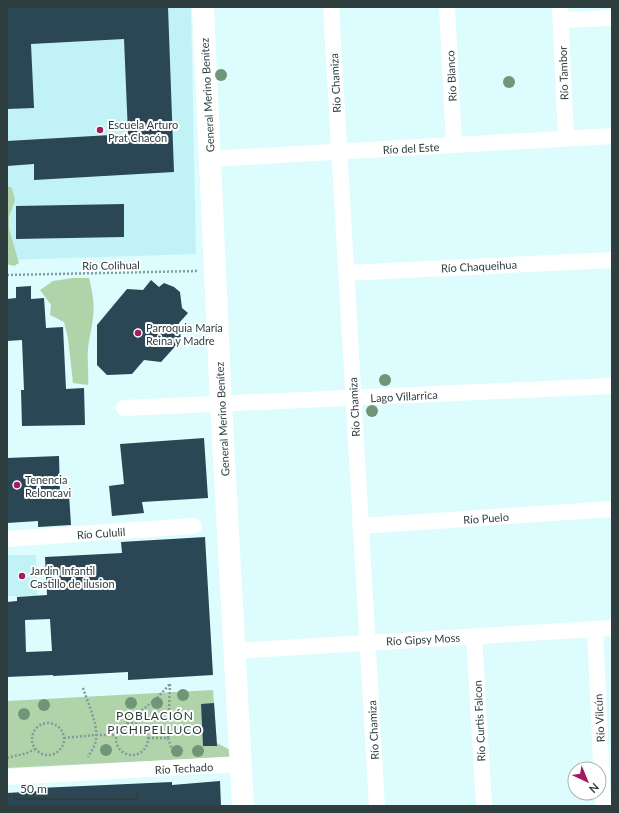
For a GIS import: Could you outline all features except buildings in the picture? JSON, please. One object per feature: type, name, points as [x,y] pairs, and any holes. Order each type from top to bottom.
[{"type":"street","name":"General Merino Benítez","points":[[203,7],[243,806]]},
{"type":"street","name":"Río Chamiza","points":[[331,7],[360,526],[378,806]]},
{"type":"street","name":"Río Blanco","points":[[447,7],[454,145]]},
{"type":"street","points":[[560,14],[612,18]]},
{"type":"street","name":"Río Tambor","points":[[560,14],[566,138]]},
{"type":"street","name":"Río del Este","points":[[210,159],[612,136]]},
{"type":"street","name":"Río Chaqueihua","points":[[346,273],[612,260]]},
{"type":"street","name":"Lago Villarrica","points":[[124,408],[612,386]]},
{"type":"street","name":"Río Puelo","points":[[360,526],[612,509]]},
{"type":"street","name":"Río Cululil","points":[[7,539],[194,526]]},
{"type":"street","name":"Río Gipsy Moss","points":[[235,651],[612,628]]},
{"type":"street","name":"Río Vilcún","points":[[594,629],[606,753],[603,806]]},
{"type":"street","name":"Río Curtis Falcon","points":[[474,636],[484,806]]},
{"type":"street","name":"Río Techado","points":[[7,777],[241,764]]},
{"type":"path","name":"Río Colihual","points":[[7,276],[215,270]]},
{"type":"path","points":[[124,725],[132,723],[140,724],[146,730],[148,742],[140,753],[131,755],[126,754],[119,748],[116,735],[120,728],[156,699],[170,684],[168,738],[148,738]]},
{"type":"path","points":[[83,688],[94,723],[96,735],[94,748],[88,759],[84,773]]},
{"type":"path","points":[[43,724],[55,725],[61,731],[64,738],[62,747],[55,754],[46,755],[34,749],[32,736],[36,728],[43,724]]},
{"type":"path","points":[[64,738],[116,735]]},
{"type":"path","points":[[7,758],[27,753],[34,749]]},
{"type":"shaded area","name":"Escuela Arturo Prat Chacón","points":[[7,7],[191,7],[196,254],[7,260]]},
{"type":"shaded area","name":"Jardin Infantil Castillo de ilusion","points":[[7,555],[36,555],[37,596],[7,596]]},
{"type":"green space","points":[[7,186],[12,188],[15,200],[9,217],[9,229],[19,263],[14,266],[7,264]]},
{"type":"green space","points":[[73,278],[89,278],[93,298],[94,313],[88,348],[88,385],[73,383],[68,338],[64,322],[50,315],[51,305],[40,290],[53,281]]},
{"type":"green space","points":[[213,690],[217,743],[232,751],[232,757],[7,768],[7,701]]},
{"type":"place","name":"Escuela Arturo Prat Chacón","points":[[100,130]]},
{"type":"place","name":"Parroquia María Reina y Madre","points":[[138,333]]},
{"type":"place","name":"Tenencia Reloncavi","points":[[17,485]]},
{"type":"place","name":"Jardin Infantil Castillo de ilusion","points":[[22,576]]},
{"type":"district","name":"POBLACIÓN PICHIPELLUCO","points":[[155,722]]}]
